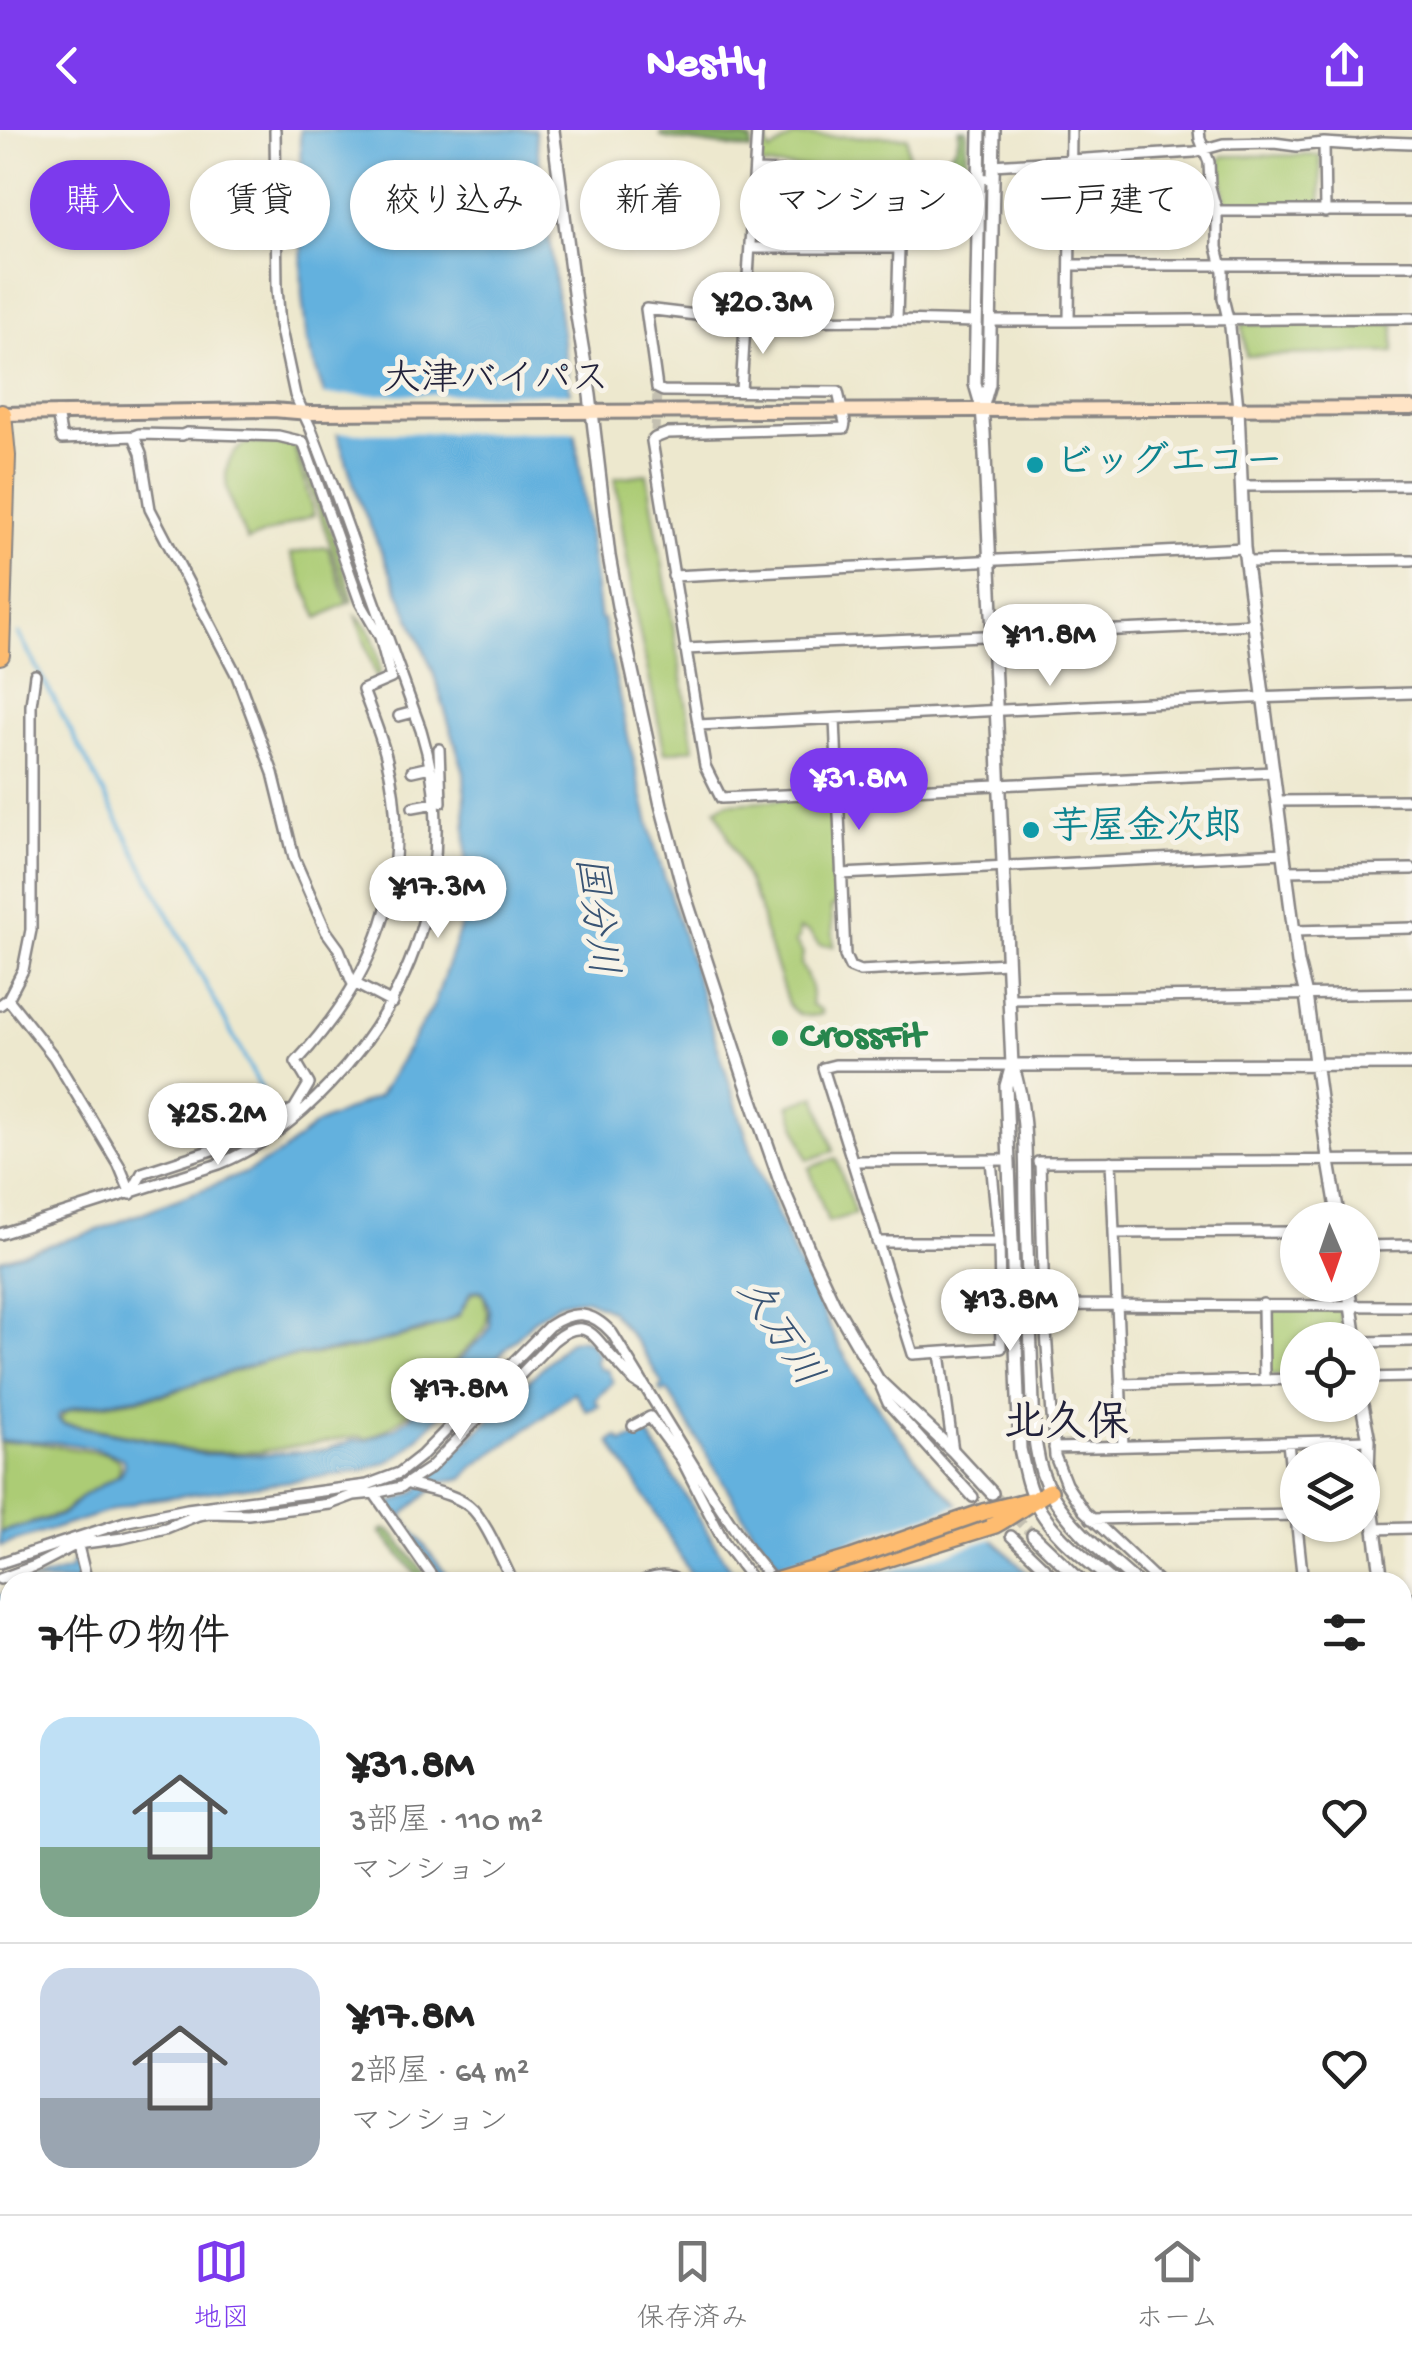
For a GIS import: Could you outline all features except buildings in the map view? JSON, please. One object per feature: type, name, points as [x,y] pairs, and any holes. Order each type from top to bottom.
[{"type":"highway","points":[[0,655],[6,456],[1,418]]},
{"type":"highway","points":[[840,1572],[989,1518],[1009,1504],[1050,1491]]},
{"type":"highway","points":[[806,1572],[989,1518]]},
{"type":"main road","name":"大津バイパス","points":[[1,418],[57,413],[273,410],[1412,408]]},
{"type":"street","points":[[0,1234],[219,1164],[279,1132],[340,1074],[370,1038],[392,1003],[415,952],[426,915],[436,848],[430,767],[414,712],[383,635],[306,412],[294,395],[280,326],[275,130]]},
{"type":"street","points":[[553,130],[618,606],[661,805],[686,896],[781,1184],[834,1304],[888,1402],[973,1497]]},
{"type":"street","points":[[757,160],[758,130]]},
{"type":"street","points":[[979,160],[980,130]]},
{"type":"street","points":[[982,408],[989,384],[994,130]]},
{"type":"street","points":[[1071,130],[1070,160],[1194,152],[1223,144],[1412,143]]},
{"type":"street","points":[[1199,130],[1209,162],[1238,408],[1244,548],[1298,962],[1336,1202]]},
{"type":"street","points":[[1374,130],[1375,142]]},
{"type":"street","points":[[1324,143],[1325,212]]},
{"type":"street","points":[[994,164],[1004,163]]},
{"type":"street","points":[[984,178],[993,178]]},
{"type":"street","points":[[1216,212],[1412,211]]},
{"type":"street","points":[[741,392],[751,250]]},
{"type":"street","points":[[898,320],[899,250]]},
{"type":"street","points":[[978,250],[975,384],[982,408],[1012,1065],[1020,1086],[1025,1162],[1035,1443],[1050,1491],[1079,1532],[1125,1572]]},
{"type":"street","points":[[1069,320],[1070,250]]},
{"type":"street","points":[[1070,265],[1412,265]]},
{"type":"street","points":[[976,322],[746,321],[646,309],[657,390],[838,392],[843,410],[844,428],[654,434],[652,446],[705,766],[720,798],[1274,772]]},
{"type":"street","points":[[990,321],[1412,318]]},
{"type":"street","points":[[57,413],[62,439],[186,433],[278,436],[303,442],[360,602],[383,635],[392,678],[363,690],[392,784],[394,853],[383,922],[356,985],[322,1034],[296,1062],[310,1084],[296,1112],[227,1145],[142,1173],[131,1194]]},
{"type":"street","points":[[134,436],[141,453],[150,509],[237,676],[273,774],[294,858],[326,930],[339,949],[352,982],[392,1003]]},
{"type":"street","points":[[1242,486],[1412,484]]},
{"type":"street","points":[[672,576],[1244,548]]},
{"type":"street","points":[[1247,562],[1412,560]]},
{"type":"street","points":[[685,649],[1255,624]]},
{"type":"street","points":[[35,675],[31,705],[31,930],[23,970],[4,1002],[54,1057],[131,1194]]},
{"type":"street","points":[[698,725],[1412,693]]},
{"type":"street","points":[[399,716],[414,712]]},
{"type":"street","points":[[835,719],[845,956],[850,966],[854,969],[1008,963]]},
{"type":"street","points":[[413,807],[440,802],[439,750]]},
{"type":"street","points":[[412,771],[430,767]]},
{"type":"street","points":[[1278,801],[1412,800]]},
{"type":"street","points":[[841,874],[1284,853]]},
{"type":"street","points":[[1286,871],[1412,869]]},
{"type":"street","points":[[1294,931],[1412,928]]},
{"type":"street","points":[[1009,998],[1412,992]]},
{"type":"street","points":[[991,1161],[1001,1348],[913,1354],[824,1076],[826,1066],[1412,1064]]},
{"type":"street","points":[[1012,1065],[1006,1086],[1008,1160],[1018,1429],[1024,1465],[1034,1499],[1045,1518],[1101,1572]]},
{"type":"street","points":[[854,1162],[1008,1160]]},
{"type":"street","points":[[1025,1162],[1412,1160]]},
{"type":"street","points":[[1040,1162],[1054,1448],[1075,1500],[1148,1572]]},
{"type":"street","points":[[1111,1162],[1123,1446]]},
{"type":"street","points":[[1114,1233],[1280,1232]]},
{"type":"street","points":[[877,1242],[998,1242]]},
{"type":"street","points":[[1380,1246],[1412,1245]]},
{"type":"street","points":[[1350,1302],[1354,1322]]},
{"type":"street","points":[[1263,1304],[1264,1380]]},
{"type":"street","points":[[1044,1305],[1412,1306]]},
{"type":"street","points":[[0,1564],[76,1542],[123,1538],[166,1528],[208,1510],[358,1490],[382,1480],[412,1464],[540,1334],[566,1317],[584,1315],[600,1321],[624,1350],[695,1475],[725,1544],[746,1572]]},
{"type":"street","points":[[358,1490],[374,1494],[412,1485],[566,1332],[590,1330],[635,1382],[647,1389]]},
{"type":"street","points":[[1380,1341],[1412,1341]]},
{"type":"street","points":[[940,1353],[952,1450]]},
{"type":"street","points":[[1380,1378],[1412,1378]]},
{"type":"street","points":[[878,1380],[992,1493]]},
{"type":"street","points":[[1120,1384],[1280,1380]]},
{"type":"street","points":[[633,1426],[650,1418],[765,1572]]},
{"type":"street","points":[[1288,1442],[1369,1440],[1365,1422]]},
{"type":"street","points":[[1054,1448],[1280,1442]]},
{"type":"street","points":[[412,1485],[469,1505],[507,1572]]},
{"type":"street","points":[[374,1494],[429,1572]]},
{"type":"street","points":[[1092,1519],[1280,1515]]},
{"type":"street","points":[[1380,1529],[1412,1528]]},
{"type":"street","points":[[1032,1535],[1071,1572]]},
{"type":"street","points":[[1011,1536],[1048,1572]]},
{"type":"street","points":[[19,1572],[76,1542]]},
{"type":"street","points":[[76,1542],[84,1572]]},
{"type":"street","points":[[1299,1542],[1303,1572]]},
{"type":"street","points":[[1376,1542],[1380,1572]]},
{"type":"street","points":[[1412,1830],[1412,1872]]},
{"type":"green space","points":[[959,130],[967,130],[967,160],[938,160],[954,149]]},
{"type":"green space","points":[[661,133],[744,138],[752,141],[751,150],[669,139],[661,137]]},
{"type":"green space","points":[[794,136],[907,137],[909,160],[758,160],[758,151],[766,143],[770,152]]},
{"type":"green space","points":[[1320,155],[1321,203],[1317,206],[1226,207],[1220,160],[1223,156]]},
{"type":"green space","points":[[1394,323],[1394,352],[1246,356],[1242,324]]},
{"type":"green space","points":[[249,442],[293,445],[314,515],[247,541],[231,501],[226,474],[236,451]]},
{"type":"green space","points":[[296,446],[300,446],[340,556],[353,599],[350,602]]},
{"type":"green space","points":[[647,474],[694,748],[665,753],[634,606],[615,478]]},
{"type":"green space","points":[[325,547],[347,603],[318,618],[290,554]]},
{"type":"green space","points":[[356,615],[374,642],[380,674],[376,677]]},
{"type":"green space","points":[[827,797],[833,804],[837,903],[831,908],[834,946],[819,945],[809,932],[799,929],[795,942],[803,953],[801,964],[811,988],[811,1004],[822,1014],[807,1016],[788,1004],[760,909],[716,809],[727,803]]},
{"type":"green space","points":[[816,1096],[834,1151],[808,1160],[789,1105]]},
{"type":"green space","points":[[836,1158],[855,1214],[828,1222],[809,1168]]},
{"type":"green space","points":[[471,1294],[483,1294],[487,1312],[484,1331],[417,1399],[409,1413],[366,1439],[359,1436],[259,1452],[204,1452],[60,1420],[65,1412],[74,1409],[165,1395],[266,1361],[352,1350],[423,1332],[459,1316]]},
{"type":"green space","points":[[1339,1308],[1341,1322],[1280,1322],[1280,1375],[1272,1375],[1268,1372],[1270,1309]]},
{"type":"green space","points":[[22,1441],[108,1454],[118,1460],[118,1475],[83,1495],[63,1513],[0,1532],[0,1443]]},
{"type":"green space","points":[[384,1529],[393,1533],[423,1572],[414,1572],[380,1532]]},
{"type":"water","points":[[300,130],[535,130],[539,160],[350,160],[350,250],[551,250],[600,619],[654,844],[757,1166],[794,1254],[866,1391],[933,1479],[1026,1572],[785,1572],[751,1528],[670,1394],[659,1389],[663,1385],[641,1348],[610,1310],[578,1299],[559,1303],[535,1319],[404,1452],[385,1463],[358,1472],[141,1501],[0,1546],[0,1533],[63,1515],[83,1496],[120,1475],[124,1466],[123,1459],[81,1446],[0,1441],[0,1260],[93,1232],[245,1173],[283,1152],[316,1124],[379,1096],[434,1005],[465,914],[464,772],[432,669],[359,500],[307,342],[301,250],[330,250],[330,160],[300,160]],"holes":[[[471,1291],[483,1291],[490,1327],[410,1417],[367,1440],[328,1449],[263,1455],[202,1454],[63,1424],[58,1419],[59,1414],[74,1407],[165,1393],[266,1360],[352,1348],[441,1324],[459,1314]]]},
{"type":"water","points":[[569,1341],[588,1341],[599,1356],[595,1361],[600,1369],[607,1370],[613,1382],[595,1400],[599,1406],[587,1411],[574,1392],[464,1478],[441,1482],[402,1516],[444,1572],[438,1572],[386,1506],[416,1492]]},
{"type":"water","points":[[648,1434],[733,1572],[689,1572],[610,1442],[618,1437],[622,1442]]},
{"type":"pier","points":[[573,393],[579,432],[332,433],[319,395]]},
{"type":"pier","points":[[964,1503],[998,1537],[888,1572],[779,1572],[775,1567]]},
{"type":"waterway","points":[[19,634],[270,1105]]},
{"type":"tunnel","points":[[655,431],[657,393]]},
{"type":"tunnel","points":[[992,1493],[1033,1535]]},
{"type":"place","name":"ビッグエコー","points":[[1035,465]]},
{"type":"place","name":"芋屋金次郎","points":[[1031,830]]},
{"type":"place","name":"CrossFit","points":[[780,1038]]},
{"type":"district","name":"北久保","points":[[1066,1426]]},
{"type":"water label","name":"国分川","points":[[593,916]]},
{"type":"water label","name":"久万川","points":[[777,1334]]}]
